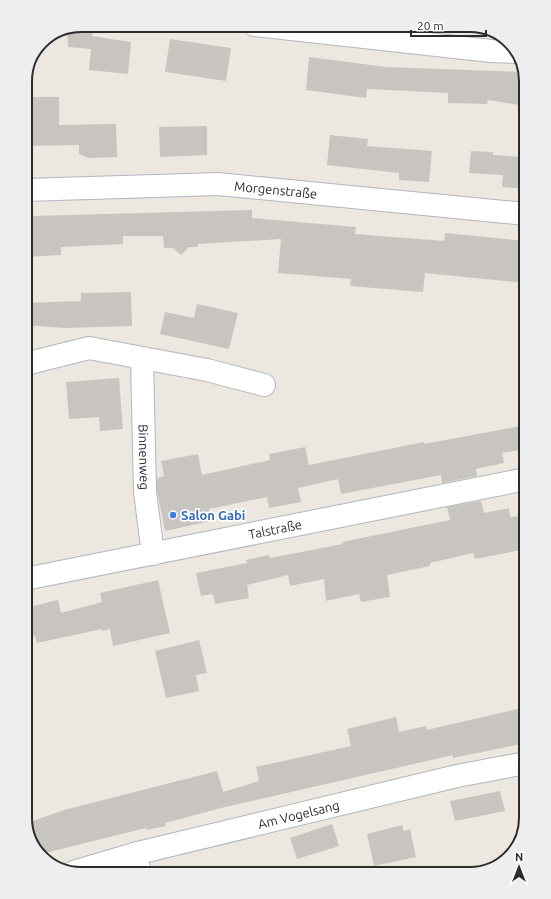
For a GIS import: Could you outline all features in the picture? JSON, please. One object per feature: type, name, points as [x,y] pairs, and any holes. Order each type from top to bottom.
[{"type":"street","points":[[318,32],[509,52]]},
{"type":"street","name":"Morgenstraße","points":[[32,190],[218,184],[519,213]]},
{"type":"street","points":[[32,362],[89,348],[207,370],[264,385]]},
{"type":"street","name":"Binnenweg","points":[[142,359],[145,492],[153,554]]},
{"type":"street","name":"Talstraße","points":[[32,578],[519,480]]},
{"type":"street","name":"Am Vogelsang","points":[[89,867],[134,854],[457,776],[519,764]]},
{"type":"street","points":[[134,854],[139,867]]},
{"type":"building","points":[[74,32],[93,32],[92,36],[131,42],[128,74],[89,70],[91,49],[68,47],[67,34]]},
{"type":"building","points":[[170,39],[231,48],[226,81],[165,72]]},
{"type":"building","points":[[309,57],[386,67],[518,72],[519,74],[519,105],[488,100],[487,104],[448,103],[448,93],[367,89],[366,98],[306,90]]},
{"type":"building","points":[[32,97],[59,97],[59,125],[116,124],[117,157],[88,158],[79,154],[79,145],[32,146]]},
{"type":"building","points":[[207,126],[207,155],[160,157],[159,127]]},
{"type":"building","points":[[330,135],[368,139],[367,146],[432,151],[429,182],[399,180],[399,173],[327,165]]},
{"type":"building","points":[[471,151],[493,152],[493,155],[519,157],[519,188],[502,187],[503,175],[469,173]]},
{"type":"building","points":[[252,210],[252,218],[356,227],[355,234],[444,241],[445,233],[519,240],[519,282],[425,273],[423,292],[350,286],[351,279],[278,273],[281,239],[198,244],[198,247],[189,247],[181,255],[173,248],[164,248],[163,236],[123,236],[123,244],[61,247],[61,255],[32,257],[33,216]]},
{"type":"building","points":[[131,292],[132,326],[65,328],[32,326],[32,303],[81,301],[81,293]]},
{"type":"building","points":[[197,304],[238,313],[229,349],[160,334],[165,312],[194,318]]},
{"type":"building","points":[[119,378],[123,429],[100,431],[99,417],[69,419],[66,382]]},
{"type":"building","points":[[519,426],[519,450],[502,453],[504,463],[476,469],[477,476],[442,483],[441,475],[341,494],[338,479],[298,488],[301,502],[269,508],[267,497],[209,509],[211,521],[165,531],[157,491],[157,478],[164,476],[161,461],[198,454],[202,475],[270,460],[269,454],[305,447],[309,465],[424,442],[424,444]]},
{"type":"building","points":[[481,501],[484,513],[509,508],[510,517],[519,516],[519,550],[475,559],[473,553],[430,563],[430,566],[387,575],[390,597],[361,602],[359,594],[326,601],[324,579],[290,586],[288,575],[247,585],[249,598],[215,604],[213,594],[201,596],[196,573],[247,563],[246,560],[269,555],[270,558],[343,544],[342,542],[450,520],[447,507]]},
{"type":"building","points":[[158,580],[170,633],[113,646],[110,629],[102,631],[102,629],[37,643],[35,636],[32,637],[32,606],[58,600],[61,613],[102,602],[100,593]]},
{"type":"building","points":[[199,640],[207,673],[196,675],[199,691],[166,698],[155,651]]},
{"type":"building","points":[[519,709],[519,744],[453,758],[453,755],[221,808],[165,823],[166,826],[147,830],[146,828],[47,853],[37,840],[33,828],[32,821],[64,810],[217,771],[223,792],[259,781],[256,767],[351,746],[347,729],[396,717],[399,732],[426,726],[427,730]]},
{"type":"building","points":[[500,791],[505,811],[455,821],[450,801]]},
{"type":"building","points":[[332,824],[339,846],[297,859],[290,838]]},
{"type":"building","points":[[402,825],[404,831],[410,829],[416,857],[374,866],[367,834]]},
{"type":"place","name":"Salon Gabi","points":[[173,515]]}]
